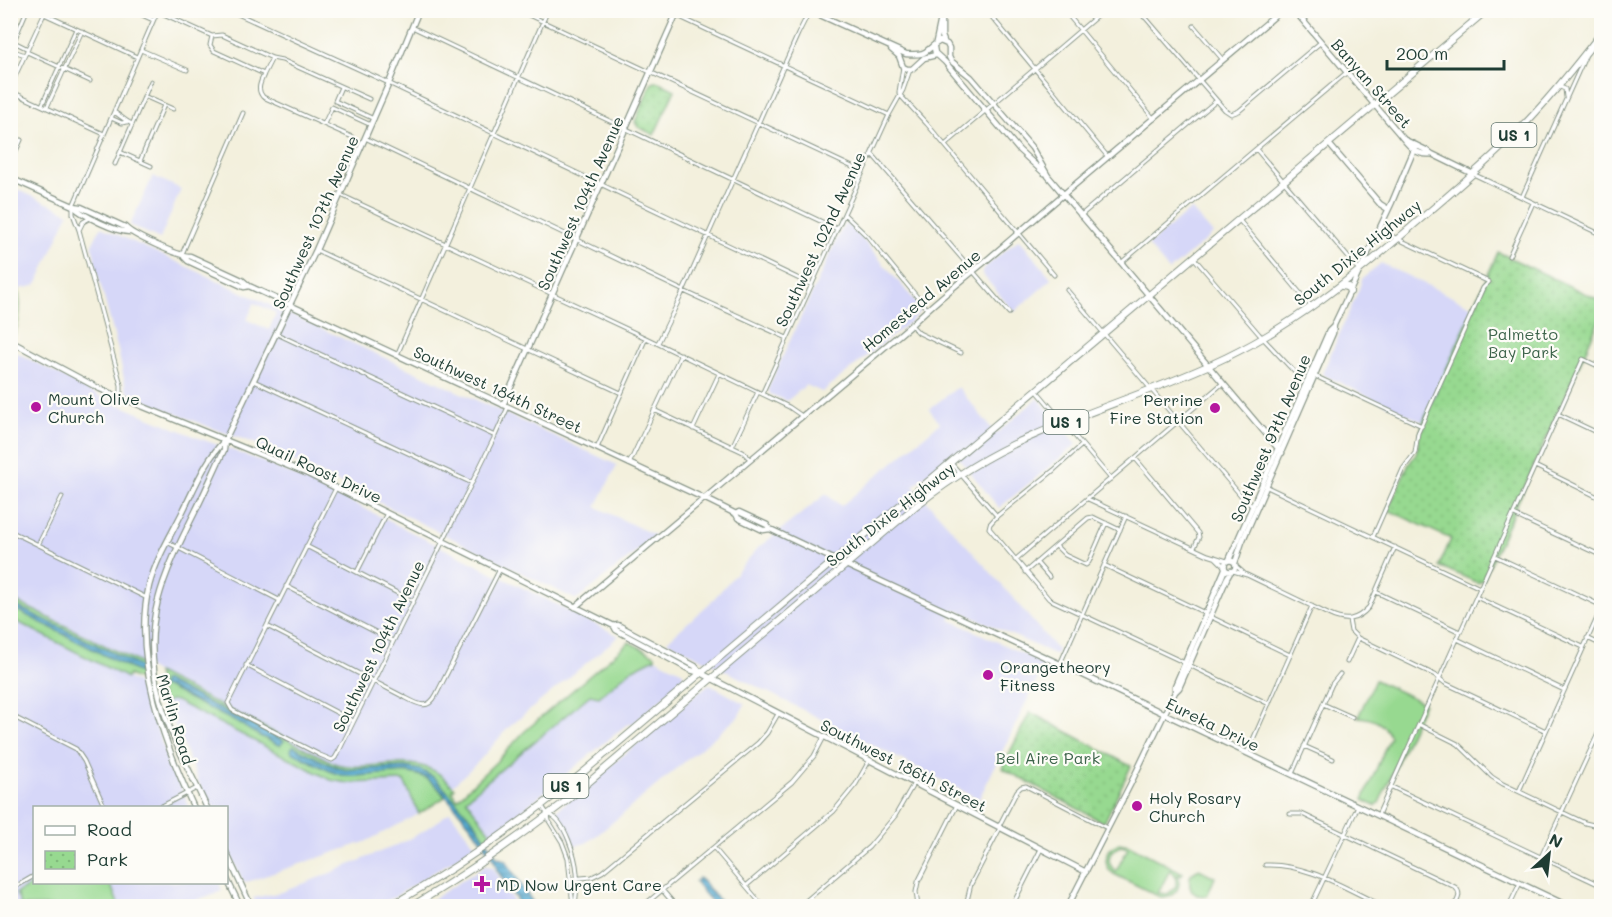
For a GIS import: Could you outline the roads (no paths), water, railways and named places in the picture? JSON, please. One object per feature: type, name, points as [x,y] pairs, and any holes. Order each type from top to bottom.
[{"type":"highway","name":"South Dixie Highway","points":[[390,906],[482,849],[542,806],[1487,10]]},
{"type":"highway","name":"South Dixie Highway","points":[[412,906],[548,815],[932,494],[960,474],[1013,444],[1227,357],[1263,338],[1342,285],[1473,174],[1518,131],[1558,87],[1602,32]]},
{"type":"highway","points":[[1342,285],[1348,287],[1350,292]]},
{"type":"highway","points":[[924,485],[932,494]]},
{"type":"highway","points":[[783,604],[790,613]]},
{"type":"highway","points":[[633,745],[631,741],[638,726]]},
{"type":"highway","points":[[623,754],[627,745],[627,735]]},
{"type":"street","points":[[27,10],[11,50],[27,52]]},
{"type":"street","points":[[131,10],[153,20]]},
{"type":"street","name":"Southwest 107th Avenue","points":[[157,602],[177,547],[224,450],[225,440],[316,250],[419,10]]},
{"type":"street","points":[[518,10],[863,172]]},
{"type":"street","points":[[397,355],[548,10]]},
{"type":"street","points":[[662,10],[677,13],[889,115]]},
{"type":"street","points":[[937,10],[943,14]]},
{"type":"street","points":[[986,10],[1108,157]]},
{"type":"street","points":[[1064,10],[1154,118]]},
{"type":"street","points":[[945,145],[1104,10]]},
{"type":"street","points":[[1139,10],[1216,101],[1231,114],[1239,111],[1321,42]]},
{"type":"street","points":[[1144,17],[1152,10]]},
{"type":"street","name":"Homestead Avenue","points":[[575,607],[1282,10]]},
{"type":"street","name":"Banyan Street","points":[[1294,10],[1408,146],[1415,147],[1424,154],[1432,154],[1473,174]]},
{"type":"street","points":[[119,397],[122,389],[73,214],[73,207],[157,11],[212,36],[222,35],[272,58],[280,59],[369,99]]},
{"type":"street","points":[[231,11],[389,83],[812,285]]},
{"type":"street","points":[[658,343],[810,11],[914,56],[926,53],[940,41],[945,42]]},
{"type":"street","name":"Southwest 104th Avenue","points":[[246,665],[228,700],[228,705],[232,710],[332,760],[337,755],[495,436],[528,349],[677,13]]},
{"type":"street","points":[[104,134],[10,89],[44,14],[137,57]]},
{"type":"street","points":[[943,14],[942,36],[949,48],[949,57],[953,64],[971,77],[1032,148],[1048,177]]},
{"type":"street","points":[[943,14],[934,50],[1019,150],[1064,195],[1280,451]]},
{"type":"street","points":[[1194,26],[1223,60]]},
{"type":"street","points":[[412,27],[837,229]]},
{"type":"street","points":[[42,105],[76,29]]},
{"type":"street","points":[[47,107],[82,31]]},
{"type":"street","points":[[212,36],[210,45],[214,51],[264,74]]},
{"type":"street","points":[[14,42],[27,52],[90,81]]},
{"type":"street","points":[[889,47],[901,60],[903,67],[910,69],[924,58],[944,56],[948,52]]},
{"type":"street","points":[[1522,197],[1589,48]]},
{"type":"street","points":[[141,50],[187,70]]},
{"type":"street","points":[[901,60],[906,54]]},
{"type":"street","points":[[914,56],[916,65]]},
{"type":"street","points":[[272,58],[259,87],[262,96],[352,137]]},
{"type":"street","name":"Southwest 102nd Avenue","points":[[732,447],[787,338],[899,94],[903,67]]},
{"type":"street","name":"Southwest 102nd Avenue","points":[[899,94],[903,90],[910,69]]},
{"type":"street","points":[[1121,262],[1346,73]]},
{"type":"street","points":[[115,164],[150,81]]},
{"type":"street","points":[[324,124],[341,87]]},
{"type":"street","points":[[1558,87],[1565,89],[1566,99]]},
{"type":"street","points":[[899,94],[908,101],[1054,275]]},
{"type":"street","points":[[144,96],[173,109]]},
{"type":"street","points":[[334,101],[372,122]]},
{"type":"street","points":[[1080,216],[1216,101]]},
{"type":"street","points":[[140,161],[164,105]]},
{"type":"street","points":[[332,107],[372,122]]},
{"type":"street","points":[[114,112],[127,122]]},
{"type":"street","points":[[183,256],[243,112]]},
{"type":"street","points":[[111,118],[132,124]]},
{"type":"street","points":[[10,135],[21,140],[10,164]]},
{"type":"street","points":[[365,138],[576,240],[787,338]]},
{"type":"street","points":[[1329,144],[1380,204],[1388,209]]},
{"type":"street","name":"Southwest 97th Avenue","points":[[1208,615],[1227,578],[1312,375],[1333,333],[1415,147]]},
{"type":"street","points":[[1256,149],[1360,271]]},
{"type":"street","points":[[120,152],[151,166]]},
{"type":"street","points":[[872,153],[1009,314]]},
{"type":"street","points":[[1473,174],[1602,235]]},
{"type":"street","name":"Southwest 184th Street","points":[[10,178],[73,207],[91,218],[123,232],[130,232]]},
{"type":"street","points":[[340,195],[681,354],[794,409],[802,416]]},
{"type":"street","points":[[1509,256],[1533,203]]},
{"type":"street","name":"Southwest 184th Street","points":[[73,207],[81,207],[125,227],[130,232],[246,282],[249,286],[736,513],[738,518],[764,530],[770,529],[846,566]]},
{"type":"street","points":[[844,214],[856,224],[927,309]]},
{"type":"street","points":[[79,230],[83,222],[91,218]]},
{"type":"street","points":[[1239,220],[1312,307]]},
{"type":"street","points":[[1373,537],[1404,469],[1415,453],[1422,426],[1483,288],[1489,282],[1378,229]]},
{"type":"street","points":[[316,250],[621,393]]},
{"type":"street","points":[[1194,258],[1303,381]]},
{"type":"street","points":[[1067,291],[1242,497],[1255,508]]},
{"type":"street","points":[[911,325],[919,333],[961,353]]},
{"type":"street","points":[[277,334],[495,436]]},
{"type":"street","points":[[597,449],[646,338]]},
{"type":"street","name":"Quail Roost Drive","points":[[10,341],[119,397],[308,474],[614,626],[618,625],[695,666],[711,679]]},
{"type":"street","points":[[629,464],[681,354]]},
{"type":"street","points":[[1378,816],[1583,359],[1602,368]]},
{"type":"street","points":[[693,429],[719,374]]},
{"type":"street","points":[[1312,375],[1422,426]]},
{"type":"street","points":[[254,381],[472,483]]},
{"type":"street","points":[[1015,560],[1223,383]]},
{"type":"street","points":[[1037,391],[1111,479]]},
{"type":"street","points":[[654,410],[744,452],[750,459]]},
{"type":"street","points":[[1558,414],[1602,435]]},
{"type":"street","name":"Southwest 107th Avenue","points":[[147,598],[153,573],[167,542],[214,450],[225,440]]},
{"type":"street","points":[[1082,445],[997,516],[989,528],[1049,600],[1269,704]]},
{"type":"street","points":[[1136,458],[1198,533],[1199,537],[1194,548]]},
{"type":"street","points":[[951,462],[997,516]]},
{"type":"street","points":[[1535,466],[1602,499]]},
{"type":"street","points":[[1265,486],[1480,588]]},
{"type":"street","points":[[336,488],[246,665],[353,721]]},
{"type":"street","points":[[192,493],[202,498]]},
{"type":"street","points":[[38,545],[62,497]]},
{"type":"street","points":[[1088,499],[1232,565],[1247,575],[1336,618],[1349,620],[1364,613],[1370,606],[1395,547]]},
{"type":"street","points":[[357,572],[387,513]]},
{"type":"street","points":[[1514,515],[1602,556]]},
{"type":"street","points":[[1060,663],[1126,516]]},
{"type":"street","points":[[1025,572],[1089,517],[1120,530]]},
{"type":"street","points":[[1055,546],[1065,555],[1086,565],[1106,523]]},
{"type":"street","points":[[10,531],[157,602]]},
{"type":"street","points":[[167,542],[279,600]]},
{"type":"street","points":[[306,546],[413,601]]},
{"type":"street","points":[[1496,556],[1602,606],[1518,792]]},
{"type":"street","points":[[1215,557],[1225,568],[1232,565]]},
{"type":"street","points":[[1036,562],[1049,577]]},
{"type":"street","name":"Eureka Drive","points":[[846,566],[1060,663],[1568,906]]},
{"type":"street","points":[[1104,566],[1290,655]]},
{"type":"street","name":"Southwest 97th Avenue","points":[[1068,906],[1165,714],[1175,692],[1175,686],[1208,615],[1225,568]]},
{"type":"street","points":[[266,626],[417,704],[427,705],[435,698],[500,569]]},
{"type":"street","points":[[286,586],[393,641]]},
{"type":"street","points":[[1376,592],[1460,632]]},
{"type":"street","points":[[1476,597],[1583,647]]},
{"type":"street","name":"Marlin Road","points":[[147,598],[144,635],[152,692],[171,751],[194,806]]},
{"type":"street","name":"Marlin Road","points":[[157,602],[152,636],[156,683],[164,711],[207,806]]},
{"type":"street","points":[[1247,753],[1312,606]]},
{"type":"street","points":[[1349,620],[1351,632],[1358,638],[1435,675],[1444,683],[1546,731]]},
{"type":"street","points":[[1347,662],[1358,638]]},
{"type":"street","points":[[1587,638],[1602,645]]},
{"type":"street","points":[[1457,639],[1564,690]]},
{"type":"street","points":[[1292,775],[1334,680],[1340,674]]},
{"type":"street","name":"Southwest 186th Street","points":[[711,679],[1086,872]]},
{"type":"street","points":[[1323,704],[1352,717]]},
{"type":"street","points":[[570,879],[592,877],[628,852],[758,743],[778,714]]},
{"type":"street","points":[[10,715],[76,749],[105,806]]},
{"type":"street","points":[[1419,724],[1458,744],[1495,780],[1585,823],[1602,827]]},
{"type":"street","points":[[1541,858],[1602,725]]},
{"type":"street","points":[[643,906],[797,777],[814,756],[824,737]]},
{"type":"street","points":[[1304,746],[1333,759]]},
{"type":"street","points":[[746,886],[834,811],[856,784],[869,761]]},
{"type":"street","points":[[800,906],[864,852],[879,836],[895,816],[914,783]]},
{"type":"street","points":[[966,905],[971,884],[1017,791],[1024,786],[1107,828]]},
{"type":"street","points":[[1391,787],[1602,886]]},
{"type":"street","points":[[160,806],[198,788]]},
{"type":"street","points":[[957,805],[918,882],[916,891],[919,906],[944,904],[979,906]]},
{"type":"street","points":[[542,806],[566,852],[574,906]]},
{"type":"street","points":[[1311,906],[1358,806]]},
{"type":"street","points":[[1290,814],[1302,814],[1452,886],[1458,891],[1459,897],[1454,906]]},
{"type":"street","points":[[548,815],[555,817],[570,844],[578,879],[574,906]]},
{"type":"street","points":[[713,848],[763,906]]},
{"type":"street","points":[[1012,906],[1041,849]]},
{"type":"street","points":[[228,860],[251,906]]},
{"type":"street","points":[[1265,865],[1276,864],[1297,868],[1383,906]]},
{"type":"street","points":[[10,890],[33,877]]},
{"type":"street","points":[[228,881],[240,906]]},
{"type":"street","points":[[1509,906],[1520,883]]},
{"type":"street","points":[[663,891],[676,906]]},
{"type":"water","points":[[10,603],[121,657],[141,668],[142,672],[139,673],[11,607]]},
{"type":"water","points":[[162,681],[284,741],[280,745],[162,686]]},
{"type":"water","points":[[293,746],[345,770],[405,767],[420,770],[435,778],[476,824],[497,857],[506,861],[535,906],[521,906],[472,827],[439,788],[427,778],[405,772],[342,775],[292,752]]},
{"type":"water","points":[[699,878],[724,906],[715,906],[695,882]]},
{"type":"place","name":"Mount Olive Church","points":[[36,407]]},
{"type":"place","name":"Perrine Fire Station","points":[[1215,408]]},
{"type":"place","name":"Orangetheory Fitness","points":[[988,675]]},
{"type":"place","name":"Holy Rosary Church","points":[[1137,806]]},
{"type":"place","name":"MD Now Urgent Care","points":[[482,884]]},
{"type":"park label","name":"Palmetto Bay Park","points":[[1523,342]]},
{"type":"park label","name":"Bel Aire Park","points":[[1048,757]]}]
